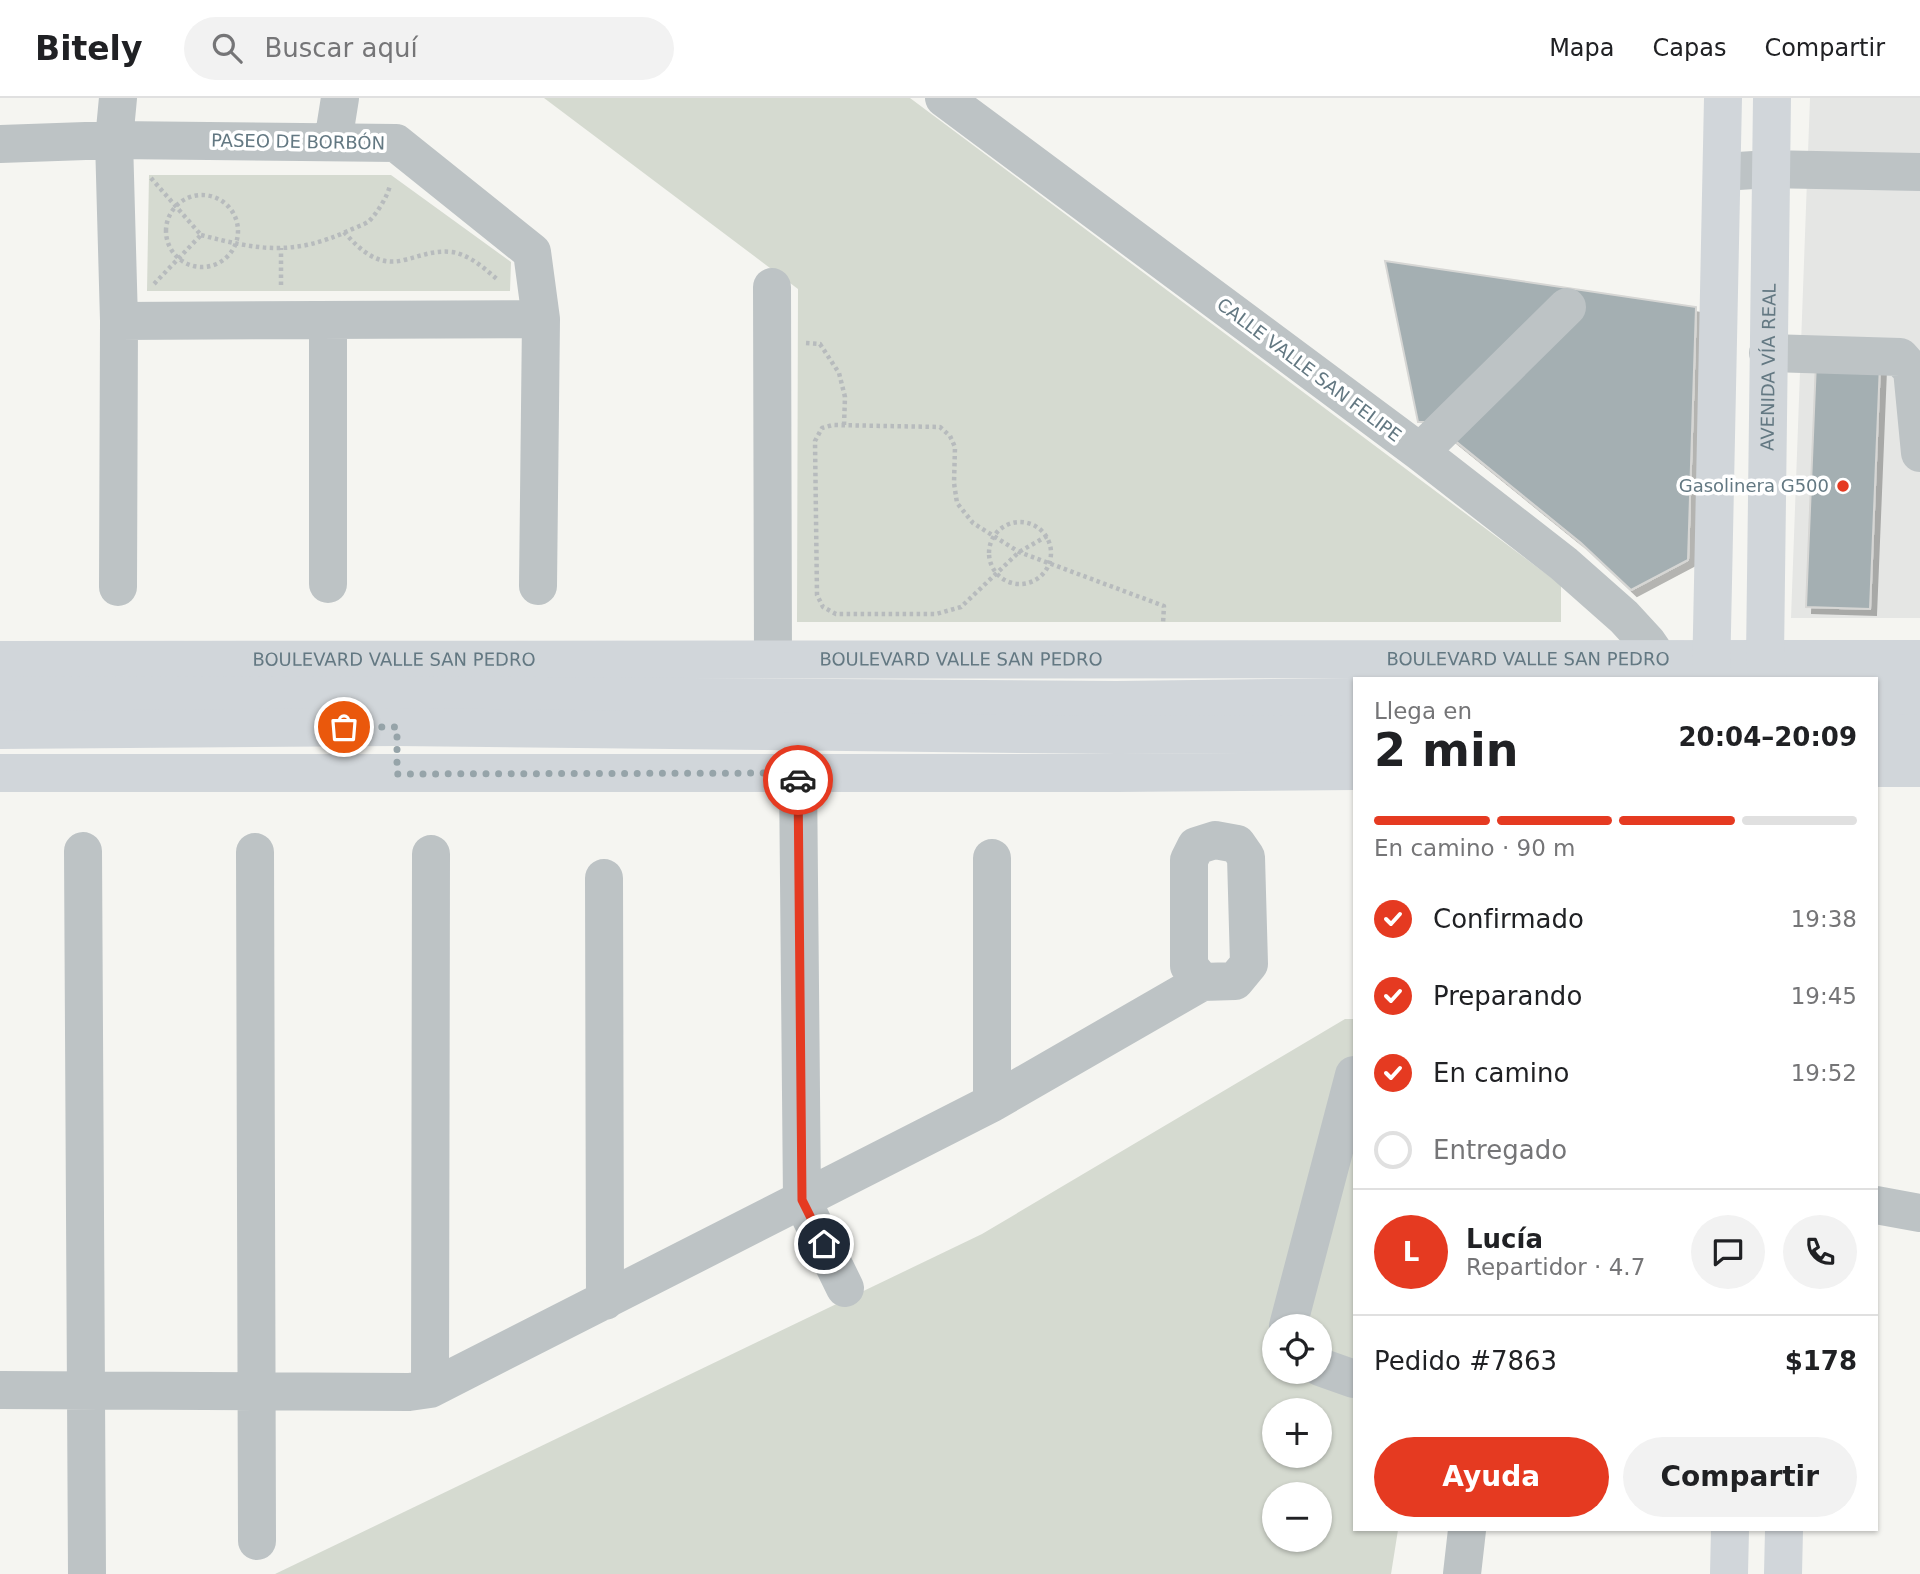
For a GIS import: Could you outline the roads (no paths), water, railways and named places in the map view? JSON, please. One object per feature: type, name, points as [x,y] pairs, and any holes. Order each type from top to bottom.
[{"type":"main road","points":[[1711,668],[1723,98]]},
{"type":"main road","name":"AVENIDA VÍA REAL","points":[[1766,668],[1772,98]]},
{"type":"main road","name":"BOULEVARD VALLE SAN PEDRO","points":[[0,730],[773,659],[1658,658],[1711,668],[1766,668],[1920,659]]},
{"type":"main road","points":[[1115,659],[1118,773]]},
{"type":"main road","name":"BOULEVARD VALLE SAN PEDRO","points":[[0,660],[397,694]]},
{"type":"main road","points":[[397,694],[397,774]]},
{"type":"main road","name":"BOULEVARD VALLE SAN PEDRO","points":[[0,696],[397,694],[1117,718],[1353,734]]},
{"type":"main road","points":[[1878,696],[1920,697]]},
{"type":"main road","name":"BOULEVARD VALLE SAN PEDRO","points":[[1117,718],[1353,697]]},
{"type":"main road","points":[[1878,733],[1920,734]]},
{"type":"main road","points":[[1878,768],[1920,768]]},
{"type":"main road","points":[[0,774],[1353,771]]},
{"type":"main road","points":[[1729,1574],[1730,1531]]},
{"type":"main road","points":[[1783,1574],[1784,1531]]},
{"type":"street","points":[[118,98],[114,146],[125,321],[118,587]]},
{"type":"street","points":[[333,142],[340,98]]},
{"type":"street","name":"CALLE VALLE SAN FELIPE","points":[[944,98],[1420,452],[1564,564],[1624,617],[1658,658]]},
{"type":"street","name":"PASEO DE BORBÓN","points":[[0,144],[114,146],[396,143],[532,252],[538,586]]},
{"type":"street","points":[[1722,172],[1770,169],[1920,172]]},
{"type":"street","points":[[772,287],[773,659]]},
{"type":"street","points":[[1420,452],[1567,307]]},
{"type":"street","points":[[125,321],[535,319]]},
{"type":"street","points":[[328,320],[328,584]]},
{"type":"street","points":[[1768,353],[1900,356],[1912,370],[1920,453]]},
{"type":"street","points":[[798,773],[802,1200],[845,1288]]},
{"type":"street","points":[[83,851],[87,1574]]},
{"type":"street","points":[[255,852],[257,1541]]},
{"type":"street","points":[[430,1389],[431,854]]},
{"type":"street","points":[[992,858],[992,1103]]},
{"type":"street","points":[[604,878],[605,1300]]},
{"type":"street","points":[[0,1390],[409,1392],[430,1389],[992,1103],[1202,982]]},
{"type":"street","points":[[1291,1314],[1353,1079]]},
{"type":"street","points":[[1878,1205],[1920,1213]]},
{"type":"street","points":[[1332,1371],[1353,1378]]},
{"type":"street","points":[[1462,1574],[1467,1531]]},
{"type":"place","name":"Gasolinera G500","points":[[1843,486]]}]
